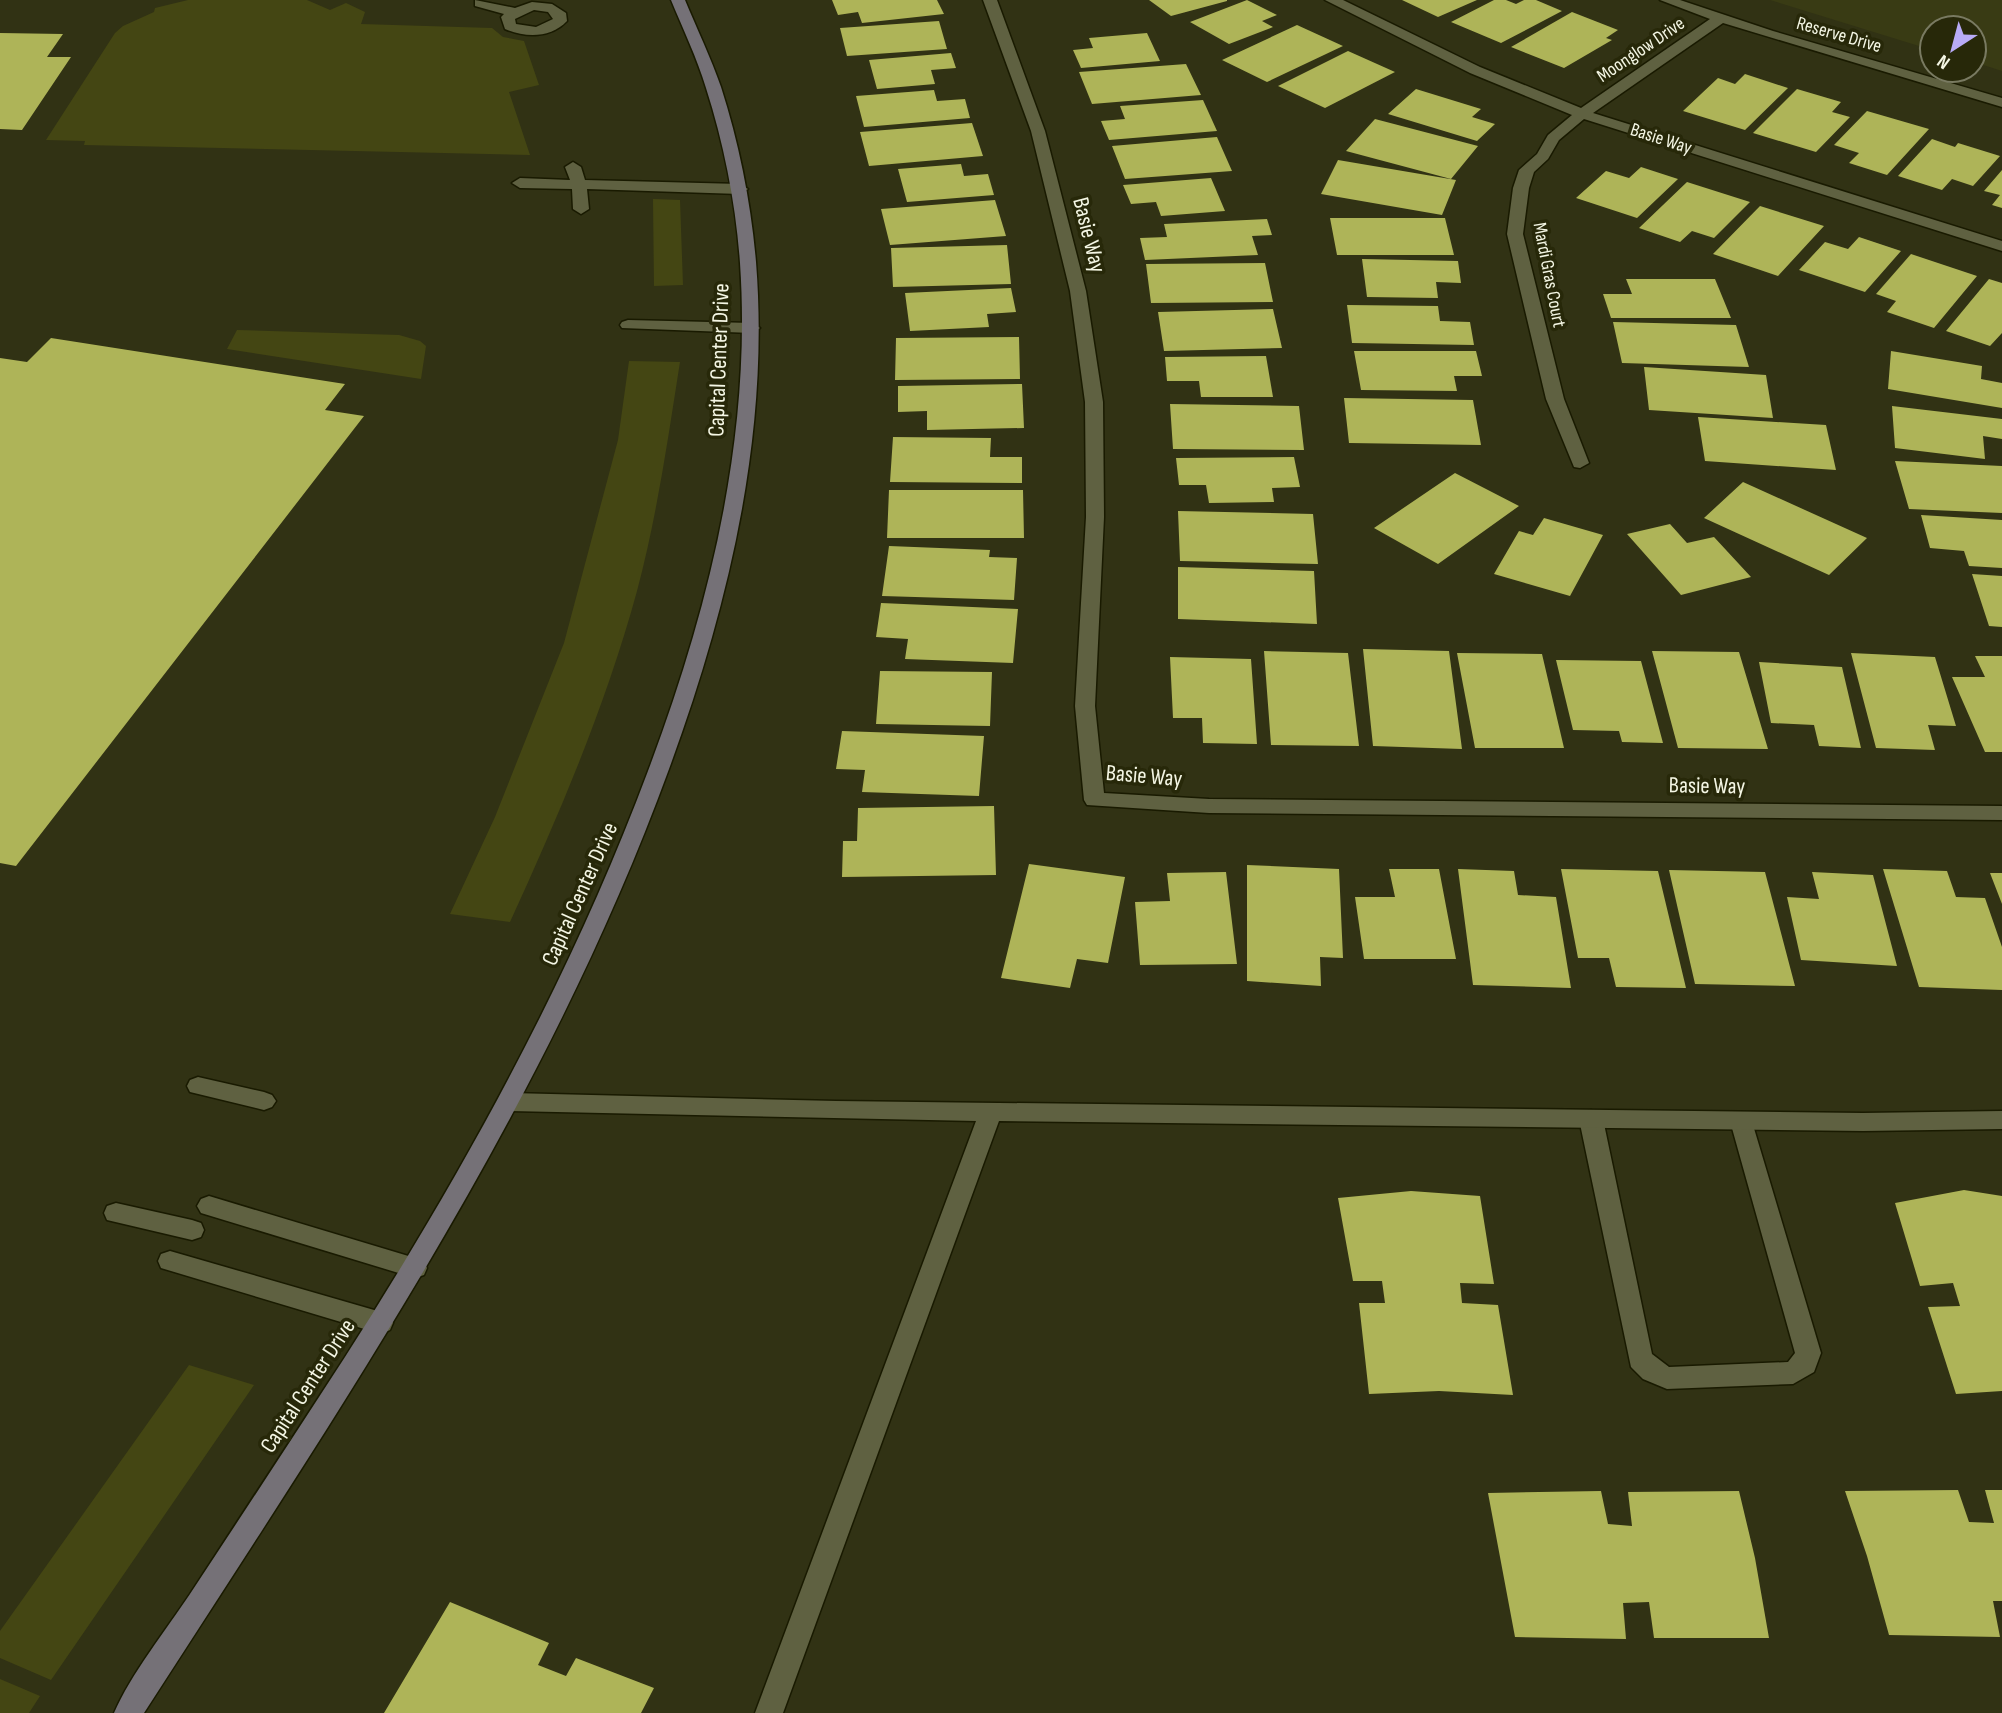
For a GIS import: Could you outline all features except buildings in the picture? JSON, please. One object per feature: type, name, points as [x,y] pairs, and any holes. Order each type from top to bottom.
[{"type":"street","name":"Capital Center Drive","points":[[128,1713],[381,1323],[510,1102],[596,930],[628,855],[653,793],[707,630],[736,496],[746,422],[752,328],[748,246],[740,189],[720,103],[698,41],[678,0]]},
{"type":"street","name":"Basie Way","points":[[990,0],[1038,131],[1078,291],[1094,402],[1095,517],[1085,706],[1094,800],[1209,806],[2002,813]]},
{"type":"street","name":"Basie Way","points":[[1332,0],[1475,70],[1582,114],[2002,246]]},
{"type":"street","name":"Reserve Drive","points":[[1667,0],[2002,103]]},
{"type":"street","points":[[480,3],[513,12]]},
{"type":"street","points":[[531,3],[558,12],[560,21],[542,31],[526,31],[510,26],[508,17],[531,3]]},
{"type":"street","name":"Moonglow Drive","points":[[1582,114],[1721,18]]},
{"type":"street","name":"Mardi Gras Court","points":[[1580,463],[1555,398],[1515,234],[1521,188],[1527,170],[1543,156],[1553,138],[1582,114]]},
{"type":"street","points":[[573,167],[579,185],[581,209]]},
{"type":"street","points":[[520,183],[740,189]]},
{"type":"street","points":[[628,325],[752,328]]},
{"type":"street","points":[[198,1086],[264,1101]]},
{"type":"street","points":[[510,1102],[990,1112],[1742,1121],[2002,1120]]},
{"type":"street","points":[[769,1713],[990,1112]]},
{"type":"street","points":[[1591,1119],[1640,1359],[1653,1371],[1667,1378],[1793,1373],[1805,1364],[1808,1353],[1742,1121]]},
{"type":"street","points":[[209,1206],[415,1268]]},
{"type":"street","points":[[116,1213],[192,1230]]},
{"type":"street","points":[[170,1261],[381,1323]]},
{"type":"shaded area","points":[[188,0],[307,0],[330,10],[346,3],[365,12],[361,24],[492,28],[503,37],[524,41],[539,85],[509,92],[530,155],[84,145],[85,141],[46,140],[115,33],[123,26],[154,12],[155,8]]},
{"type":"shaded area","points":[[1770,0],[2002,0],[2002,71],[1988,66],[1988,14],[1918,14],[1918,46]]},
{"type":"shaded area","points":[[653,199],[680,200],[683,285],[654,286]]},
{"type":"shaded area","points":[[237,330],[399,335],[420,341],[426,346],[421,379],[227,349]]},
{"type":"shaded area","points":[[629,361],[680,362],[662,477],[625,634],[580,759],[510,922],[450,914],[495,817],[564,643],[618,440]]},
{"type":"shaded area","points":[[189,1365],[254,1385],[51,1680],[0,1658],[0,1631]]},
{"type":"shaded area","points":[[0,1679],[40,1696],[29,1713],[0,1713]]}]
